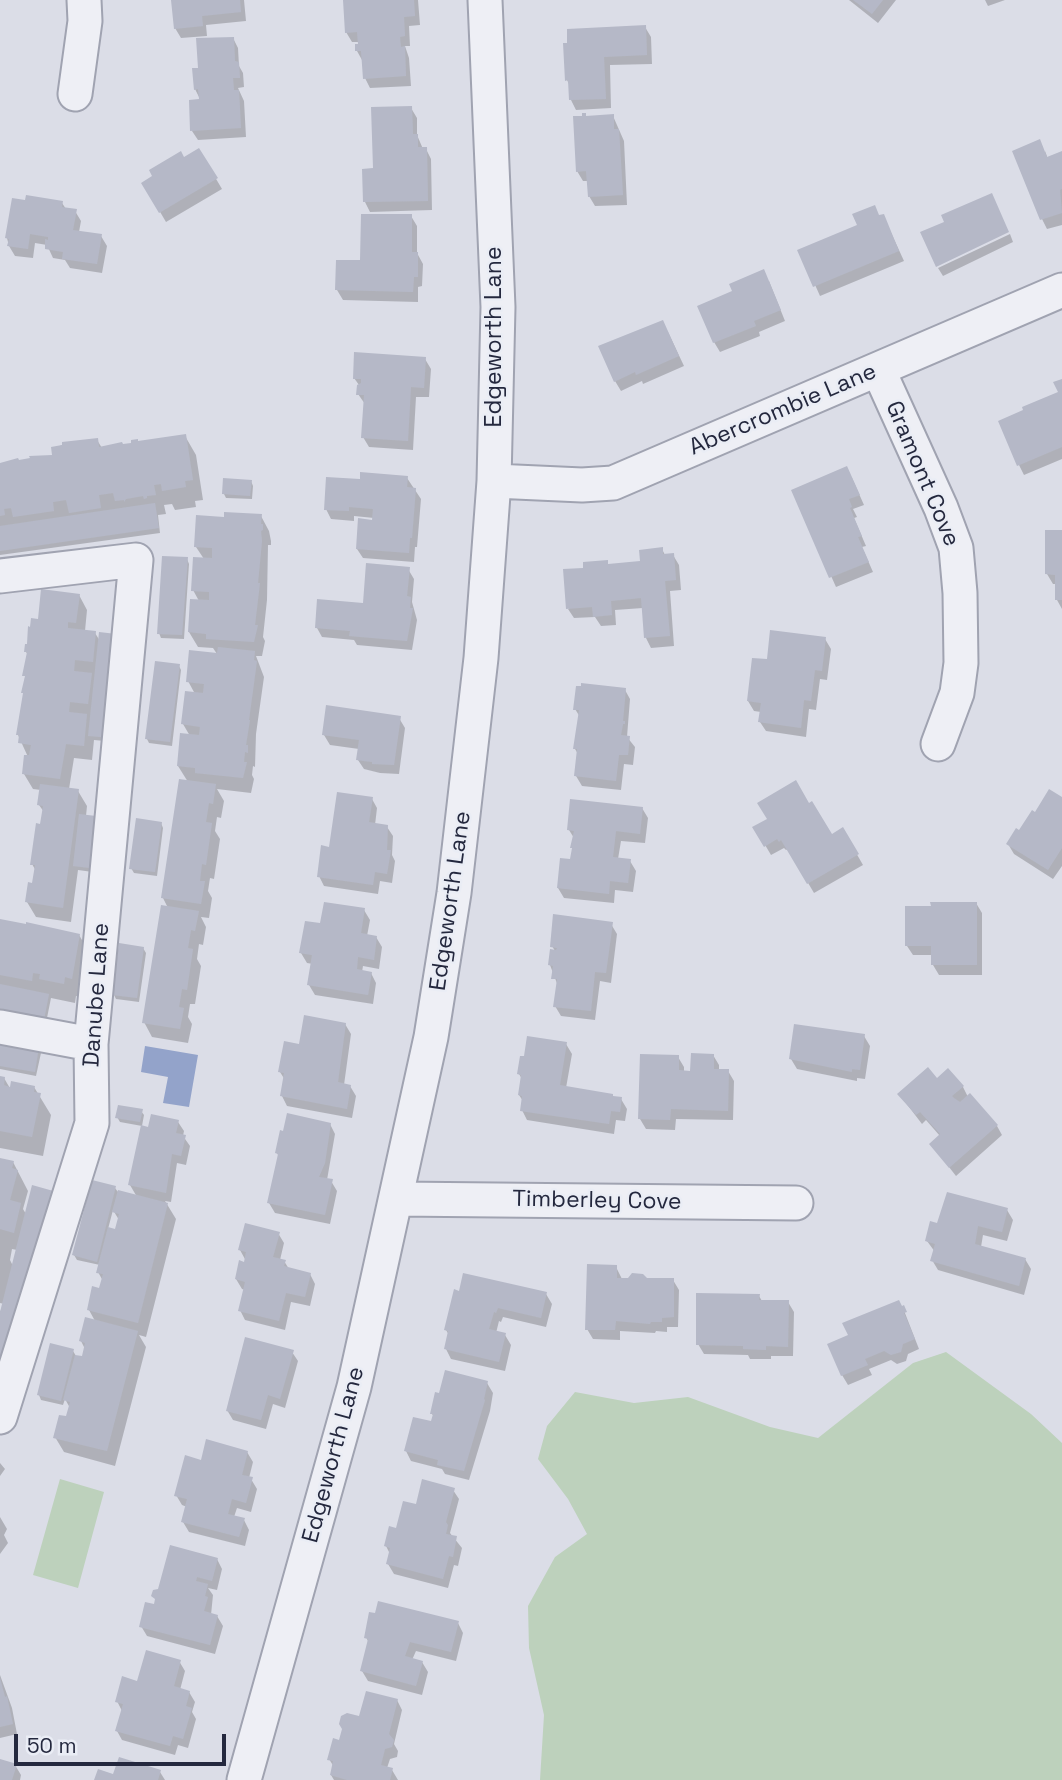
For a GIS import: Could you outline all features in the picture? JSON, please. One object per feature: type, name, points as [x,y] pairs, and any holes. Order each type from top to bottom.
[{"type":"street","points":[[75,94],[85,21],[84,0]]},
{"type":"street","name":"Edgeworth Lane","points":[[244,1780],[354,1387],[431,1037],[454,893],[481,658],[494,481],[498,307],[485,0]]},
{"type":"street","name":"Abercrombie Lane","points":[[494,481],[582,485],[613,483],[1062,290]]},
{"type":"street","name":"Gramont Cove","points":[[878,369],[942,508],[956,548],[961,663],[957,693],[938,744]]},
{"type":"street","name":"Danube Lane","points":[[0,576],[136,560],[91,1044],[92,1123],[0,1417]]},
{"type":"street","points":[[0,1027],[91,1044]]},
{"type":"street","name":"Timberley Cove","points":[[397,1199],[796,1203]]},
{"type":"green space","points":[[946,1352],[1031,1414],[1062,1443],[1062,1780],[540,1780],[544,1715],[529,1648],[528,1606],[555,1557],[587,1534],[568,1499],[538,1459],[547,1426],[575,1392],[634,1403],[688,1397],[770,1427],[818,1438],[913,1363]]},
{"type":"green space","points":[[60,1479],[104,1492],[78,1588],[33,1575]]},
{"type":"water","points":[[145,1046],[198,1055],[189,1107],[163,1103],[168,1077],[141,1072]]},
{"type":"building","points":[[171,0],[240,0],[241,12],[202,16],[203,26],[174,29]]},
{"type":"building","points":[[343,0],[414,0],[415,16],[404,17],[405,36],[400,37],[401,47],[405,46],[406,76],[363,79],[361,51],[355,51],[355,44],[358,44],[357,32],[345,33]]},
{"type":"building","points":[[853,0],[883,0],[872,14]]},
{"type":"building","points":[[646,25],[647,55],[604,57],[606,99],[569,100],[563,43],[567,43],[567,29]]},
{"type":"building","points":[[234,37],[235,61],[239,62],[240,78],[233,78],[234,90],[239,90],[241,128],[190,131],[189,100],[199,99],[198,89],[194,90],[192,68],[198,68],[196,38]]},
{"type":"building","points":[[412,106],[413,134],[418,134],[418,147],[427,147],[428,201],[363,202],[362,169],[373,168],[371,107]]},
{"type":"building","points":[[582,113],[586,113],[586,116],[614,114],[614,129],[619,129],[623,195],[588,197],[586,171],[576,172],[573,116],[582,116]]},
{"type":"building","points":[[1040,139],[1047,157],[1062,151],[1062,213],[1040,220],[1012,151]]},
{"type":"building","points":[[199,148],[218,178],[159,213],[141,183],[152,176],[149,170],[181,151],[184,157]]},
{"type":"building","points":[[992,193],[1009,232],[936,267],[920,232],[944,222],[941,215]]},
{"type":"building","points":[[26,195],[63,201],[62,207],[77,209],[73,230],[102,234],[97,264],[62,259],[63,252],[45,249],[45,239],[48,240],[48,237],[30,234],[28,249],[7,246],[9,239],[5,238],[12,198],[25,200]]},
{"type":"building","points":[[875,205],[879,215],[884,214],[899,251],[813,287],[797,250],[857,225],[852,214]]},
{"type":"building","points":[[361,214],[412,214],[412,252],[418,252],[418,277],[414,277],[413,292],[335,290],[336,260],[360,260]]},
{"type":"building","points":[[764,269],[781,310],[754,321],[756,326],[713,343],[697,306],[732,291],[729,284]]},
{"type":"building","points":[[663,320],[679,356],[614,382],[598,346]]},
{"type":"building","points":[[354,352],[426,357],[424,388],[411,387],[408,441],[361,438],[364,395],[356,395],[361,379],[353,379]]},
{"type":"building","points":[[1062,379],[1062,447],[1017,466],[998,421],[1023,410],[1022,407],[1058,392],[1053,382]]},
{"type":"building","points":[[186,434],[193,480],[185,481],[186,487],[162,491],[161,484],[154,485],[156,495],[144,499],[143,496],[126,499],[124,502],[115,501],[113,493],[99,495],[101,508],[69,513],[66,500],[53,502],[54,511],[13,517],[11,508],[4,509],[5,515],[0,516],[0,463],[30,458],[29,456],[52,455],[51,447],[62,445],[62,442],[98,438],[99,447],[122,442],[131,443],[131,440]]},
{"type":"building","points":[[847,466],[860,495],[849,499],[850,508],[869,562],[829,578],[791,490]]},
{"type":"building","points":[[360,472],[408,476],[407,487],[416,488],[409,553],[356,549],[358,518],[372,520],[373,509],[349,507],[349,511],[324,510],[326,477],[360,479]]},
{"type":"building","points":[[223,478],[252,480],[250,496],[222,494]]},
{"type":"building","points":[[155,503],[159,528],[0,551],[0,526]]},
{"type":"building","points":[[224,512],[262,514],[260,583],[255,625],[258,625],[254,642],[206,639],[206,634],[188,632],[190,599],[209,600],[209,592],[191,591],[193,557],[212,558],[212,548],[194,547],[196,515],[224,517]]},
{"type":"building","points":[[1045,530],[1062,530],[1062,600],[1055,600],[1055,575],[1045,574]]},
{"type":"building","points":[[663,547],[663,554],[674,553],[676,580],[665,581],[670,636],[644,638],[641,598],[611,601],[612,615],[593,617],[592,607],[566,609],[563,569],[583,568],[583,562],[608,560],[608,564],[640,561],[639,550]]},
{"type":"building","points":[[162,556],[188,557],[182,635],[157,634]]},
{"type":"building","points":[[366,563],[410,567],[407,596],[411,597],[410,608],[413,608],[407,641],[349,636],[350,631],[315,628],[317,599],[363,603]]},
{"type":"building","points":[[41,589],[80,594],[76,623],[68,622],[68,628],[96,631],[93,662],[75,660],[74,671],[92,673],[88,704],[70,702],[69,712],[87,714],[84,746],[66,744],[60,779],[22,774],[24,755],[29,755],[31,745],[18,743],[19,735],[16,735],[25,676],[22,676],[27,652],[24,652],[28,626],[30,627],[31,618],[38,619]]},
{"type":"building","points":[[770,630],[826,637],[822,671],[815,670],[811,701],[804,700],[801,728],[758,722],[761,703],[747,701],[752,658],[767,659]]},
{"type":"building","points":[[99,632],[125,635],[114,738],[88,736]]},
{"type":"building","points":[[218,647],[255,651],[254,660],[257,661],[243,778],[195,773],[195,768],[177,766],[180,733],[199,735],[200,727],[181,724],[185,691],[203,693],[204,684],[186,682],[189,650],[217,653]]},
{"type":"building","points":[[155,661],[180,664],[170,742],[145,739]]},
{"type":"building","points":[[581,683],[626,688],[625,724],[621,735],[630,736],[628,755],[619,755],[616,781],[574,776],[577,749],[573,749],[579,710],[573,710],[576,686],[581,686]]},
{"type":"building","points":[[326,705],[401,716],[394,765],[356,760],[359,740],[322,735]]},
{"type":"building","points":[[179,779],[216,784],[213,804],[209,803],[206,822],[212,823],[206,865],[202,864],[200,881],[205,881],[201,904],[161,898]]},
{"type":"building","points":[[796,780],[832,834],[843,827],[859,854],[807,884],[781,840],[779,842],[777,839],[764,847],[752,827],[767,819],[757,803]]},
{"type":"building","points":[[40,784],[79,789],[63,908],[25,902],[28,882],[32,883],[35,865],[30,865],[36,823],[40,824],[43,806],[37,805]]},
{"type":"building","points":[[1049,789],[1062,797],[1062,848],[1048,870],[1006,844],[1032,810],[1035,812]]},
{"type":"building","points":[[337,792],[373,797],[369,822],[388,825],[387,850],[391,850],[387,874],[375,872],[373,885],[317,877],[321,845],[329,847]]},
{"type":"building","points":[[570,799],[643,807],[640,834],[616,831],[613,857],[631,859],[628,883],[610,881],[609,894],[557,888],[560,858],[570,859],[572,848],[574,831],[567,830]]},
{"type":"building","points":[[79,814],[105,817],[98,869],[73,866]]},
{"type":"building","points":[[136,818],[162,822],[155,872],[129,869]]},
{"type":"building","points":[[324,902],[365,908],[361,933],[377,936],[374,960],[358,957],[357,969],[372,972],[368,995],[307,985],[312,955],[299,953],[305,921],[320,923]]},
{"type":"building","points":[[930,902],[977,902],[977,965],[931,965],[931,946],[905,946],[905,906],[931,906]]},
{"type":"building","points":[[161,905],[199,911],[195,931],[191,930],[188,948],[193,949],[187,990],[182,989],[179,1007],[184,1008],[180,1029],[142,1023]]},
{"type":"building","points":[[553,914],[613,922],[606,973],[595,972],[591,1011],[553,1007],[557,979],[551,979],[553,966],[548,965],[550,949],[557,948],[550,947]]},
{"type":"building","points":[[0,919],[80,934],[72,979],[65,977],[64,984],[39,979],[40,974],[33,973],[32,981],[0,975]]},
{"type":"building","points":[[119,943],[144,947],[137,998],[112,995]]},
{"type":"building","points":[[0,984],[49,994],[44,1020],[0,1011]]},
{"type":"building","points":[[304,1015],[346,1023],[338,1082],[351,1085],[347,1109],[280,1096],[284,1073],[278,1072],[284,1041],[299,1044]]},
{"type":"building","points":[[794,1024],[865,1034],[860,1070],[852,1069],[852,1072],[789,1059]]},
{"type":"building","points":[[527,1036],[567,1042],[560,1085],[622,1097],[620,1112],[611,1111],[609,1124],[520,1111],[522,1096],[518,1095],[521,1075],[517,1074],[520,1056],[524,1056]]},
{"type":"building","points":[[0,1039],[39,1047],[35,1072],[0,1066]]},
{"type":"building","points":[[691,1053],[714,1054],[714,1069],[729,1069],[728,1111],[671,1109],[670,1120],[638,1119],[640,1054],[679,1055],[679,1070],[690,1071]]},
{"type":"building","points":[[928,1067],[937,1078],[948,1068],[964,1086],[952,1096],[960,1102],[970,1093],[998,1125],[949,1168],[929,1144],[940,1134],[920,1112],[916,1115],[897,1094]]},
{"type":"building","points":[[0,1076],[5,1077],[4,1085],[10,1087],[11,1081],[35,1086],[34,1092],[41,1093],[32,1137],[0,1131]]},
{"type":"building","points":[[118,1105],[143,1109],[140,1122],[115,1118]]},
{"type":"building","points":[[287,1113],[331,1123],[325,1163],[319,1177],[333,1179],[325,1215],[267,1203],[278,1154],[275,1153],[280,1130],[283,1131]]},
{"type":"building","points":[[151,1114],[179,1120],[176,1133],[186,1135],[181,1156],[172,1154],[166,1193],[128,1185],[141,1125],[148,1127]]},
{"type":"building","points":[[0,1158],[14,1161],[12,1168],[18,1170],[10,1200],[21,1203],[14,1233],[0,1229]]},
{"type":"building","points":[[92,1180],[116,1186],[97,1262],[72,1255]]},
{"type":"building","points":[[32,1185],[57,1192],[0,1364],[0,1312]]},
{"type":"building","points":[[118,1190],[168,1203],[138,1323],[87,1310],[92,1286],[99,1288],[103,1274],[96,1273],[108,1227],[115,1229],[119,1214],[112,1212]]},
{"type":"building","points":[[947,1192],[1008,1208],[1002,1232],[978,1226],[975,1244],[1026,1258],[1019,1286],[930,1261],[935,1244],[925,1241],[930,1221],[937,1223]]},
{"type":"building","points":[[245,1223],[280,1232],[273,1257],[286,1260],[284,1266],[311,1273],[305,1297],[286,1293],[279,1321],[238,1311],[245,1282],[235,1279],[239,1260],[244,1262],[246,1252],[238,1250]]},
{"type":"building","points":[[587,1264],[617,1265],[617,1278],[628,1278],[632,1273],[643,1274],[647,1278],[674,1278],[674,1317],[662,1318],[662,1322],[650,1324],[616,1321],[615,1330],[585,1330]]},
{"type":"building","points":[[463,1273],[547,1292],[541,1318],[498,1308],[496,1313],[494,1312],[489,1329],[506,1333],[499,1362],[444,1349],[448,1331],[444,1330],[454,1289],[459,1291]]},
{"type":"building","points":[[696,1293],[760,1294],[759,1300],[789,1300],[788,1347],[766,1346],[766,1350],[743,1349],[743,1346],[696,1345]]},
{"type":"building","points":[[899,1300],[907,1312],[904,1313],[915,1339],[903,1344],[901,1352],[891,1355],[884,1351],[865,1359],[868,1365],[841,1376],[827,1344],[848,1335],[842,1323]]},
{"type":"building","points":[[85,1317],[138,1331],[107,1451],[53,1438],[59,1415],[66,1416],[70,1402],[63,1400],[75,1355],[82,1356],[85,1343],[79,1341]]},
{"type":"building","points":[[245,1337],[294,1350],[280,1399],[268,1395],[261,1420],[226,1411]]},
{"type":"building","points":[[50,1343],[74,1349],[61,1401],[37,1395]]},
{"type":"building","points":[[445,1370],[488,1381],[464,1471],[437,1465],[438,1460],[404,1451],[413,1417],[431,1421],[435,1392],[439,1393]]},
{"type":"building","points":[[206,1439],[248,1451],[242,1475],[253,1477],[246,1503],[232,1499],[228,1514],[245,1518],[239,1537],[181,1522],[187,1499],[174,1496],[185,1455],[201,1460]]},
{"type":"building","points":[[422,1479],[455,1488],[446,1522],[446,1534],[457,1536],[453,1557],[449,1556],[443,1579],[386,1564],[390,1548],[384,1546],[389,1526],[396,1528],[403,1501],[416,1504]]},
{"type":"building","points":[[170,1545],[218,1558],[212,1581],[197,1577],[196,1581],[208,1584],[204,1611],[218,1615],[210,1645],[139,1627],[145,1602],[154,1604],[155,1599],[151,1596],[153,1590],[158,1589]]},
{"type":"building","points":[[378,1601],[459,1621],[451,1652],[410,1642],[405,1656],[423,1661],[416,1686],[360,1671],[368,1639],[364,1638],[369,1612],[375,1613]]},
{"type":"building","points":[[146,1650],[181,1660],[174,1686],[190,1691],[186,1706],[192,1708],[183,1739],[173,1736],[170,1746],[115,1731],[123,1704],[115,1702],[122,1676],[137,1681]]},
{"type":"building","points":[[0,1678],[13,1724],[0,1727]]},
{"type":"building","points":[[366,1691],[398,1699],[389,1734],[394,1740],[392,1747],[385,1749],[381,1765],[393,1768],[390,1780],[347,1780],[330,1775],[333,1761],[327,1760],[333,1738],[339,1740],[341,1716],[347,1713],[359,1716]]},
{"type":"building","points":[[119,1757],[161,1770],[158,1780],[94,1780],[98,1769],[113,1774]]},
{"type":"building","points":[[0,1759],[17,1764],[12,1780],[0,1780]]}]
